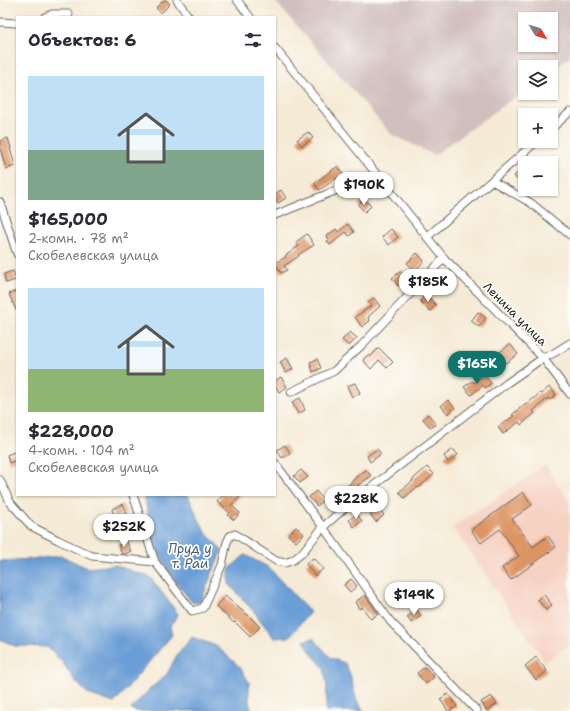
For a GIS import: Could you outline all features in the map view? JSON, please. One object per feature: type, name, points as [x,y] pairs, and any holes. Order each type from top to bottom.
[{"type":"street","points":[[178,0],[188,16]]},
{"type":"street","points":[[237,0],[249,16]]},
{"type":"street","points":[[47,16],[52,14],[69,14]]},
{"type":"street","points":[[0,22],[16,23]]},
{"type":"street","name":"Ленина улица","points":[[276,49],[444,258],[543,358],[570,394]]},
{"type":"street","points":[[558,123],[570,112]]},
{"type":"street","points":[[427,237],[529,148]]},
{"type":"street","points":[[276,215],[377,174]]},
{"type":"street","points":[[492,181],[531,203],[570,235]]},
{"type":"street","points":[[0,202],[16,251]]},
{"type":"street","points":[[291,392],[334,371],[361,346],[444,258]]},
{"type":"street","points":[[133,496],[155,562],[192,611],[203,608],[222,565],[227,542],[230,536],[235,534],[276,561],[285,563],[293,560],[301,554],[323,527],[347,506],[507,383],[543,358],[570,343]]},
{"type":"street","points":[[276,464],[390,621],[477,711]]},
{"type":"street","points":[[0,480],[10,502],[31,526],[92,556],[155,562]]},
{"type":"shaded area","points":[[274,0],[570,0],[570,57],[558,66],[558,60],[518,60],[518,95],[434,155],[391,134]]},
{"type":"shaded area","points":[[545,465],[570,503],[570,644],[545,662],[453,527]]},
{"type":"water","name":"Пруд у т. Раи","points":[[144,496],[188,496],[207,534],[222,550],[202,598],[198,603],[192,602],[171,576],[154,543]]},
{"type":"water","points":[[245,555],[268,567],[310,612],[289,637],[274,638],[255,613],[229,584],[229,569]]},
{"type":"water","points":[[62,556],[87,568],[115,565],[150,577],[178,614],[170,626],[172,635],[114,703],[88,694],[75,681],[63,663],[47,647],[15,646],[0,639],[0,561]]},
{"type":"water","points":[[192,637],[216,646],[240,667],[249,682],[249,703],[252,711],[135,711],[131,709],[167,674],[177,655]]},
{"type":"water","points":[[313,638],[331,658],[345,663],[350,674],[356,699],[364,711],[326,711],[327,685],[324,668],[312,654],[304,641]]},
{"type":"building","points":[[164,0],[170,4],[161,13],[156,8]]},
{"type":"building","points":[[308,132],[313,138],[302,146],[297,140]]},
{"type":"building","points":[[8,138],[15,166],[6,169],[0,151],[0,141]]},
{"type":"building","points":[[338,166],[343,174],[319,190],[314,183]]},
{"type":"building","points":[[518,172],[518,180],[514,176]]},
{"type":"building","points":[[281,190],[286,198],[278,203],[276,200],[276,193]]},
{"type":"building","points":[[364,199],[371,206],[365,212],[358,205]]},
{"type":"building","points":[[348,224],[354,232],[349,236],[346,232],[330,245],[327,241],[329,239],[327,236],[336,229],[338,232]]},
{"type":"building","points":[[391,229],[398,237],[389,245],[382,237]]},
{"type":"building","points":[[307,234],[314,245],[284,266],[287,270],[281,273],[276,262],[286,257],[285,256],[299,246],[296,242]]},
{"type":"building","points":[[417,253],[424,261],[415,271],[407,263]]},
{"type":"building","points":[[13,271],[16,280],[6,283],[4,274]]},
{"type":"building","points":[[401,271],[407,279],[398,286],[392,278]]},
{"type":"building","points":[[16,291],[16,310],[9,294]]},
{"type":"building","points":[[426,294],[436,305],[430,311],[420,301]]},
{"type":"building","points":[[374,298],[380,306],[368,317],[370,321],[362,327],[355,317],[371,306],[368,303]]},
{"type":"building","points":[[478,312],[486,318],[479,327],[471,321]]},
{"type":"building","points":[[350,332],[357,338],[349,346],[342,340]]},
{"type":"building","points":[[510,344],[518,354],[506,363],[498,354]]},
{"type":"building","points":[[379,348],[393,362],[387,368],[379,360],[371,369],[363,360],[368,355],[370,357]]},
{"type":"building","points":[[287,358],[293,369],[286,373],[280,362]]},
{"type":"building","points":[[317,359],[321,368],[313,372],[310,362]]},
{"type":"building","points":[[484,375],[491,383],[485,388],[483,385],[471,395],[464,387],[472,381],[474,383]]},
{"type":"building","points":[[281,377],[287,387],[279,392],[276,387],[276,380]]},
{"type":"building","points":[[355,383],[360,393],[352,397],[347,386]]},
{"type":"building","points":[[549,387],[556,395],[550,400],[548,398],[533,411],[535,413],[521,425],[519,422],[503,434],[498,427],[514,416],[512,415],[526,403],[527,404]]},
{"type":"building","points":[[300,398],[305,410],[298,414],[292,402]]},
{"type":"building","points":[[448,400],[455,408],[448,414],[441,406]]},
{"type":"building","points":[[428,414],[436,424],[431,428],[423,419]]},
{"type":"building","points":[[285,445],[290,453],[282,458],[277,450]]},
{"type":"building","points":[[377,449],[381,454],[370,462],[367,456]]},
{"type":"building","points":[[453,449],[458,455],[448,462],[444,456]]},
{"type":"building","points":[[16,451],[16,460],[9,463],[7,455]]},
{"type":"building","points":[[427,467],[434,474],[404,498],[399,492]]},
{"type":"building","points":[[301,470],[308,477],[300,483],[294,476]]},
{"type":"building","points":[[366,470],[371,476],[357,486],[358,487],[352,493],[347,487],[356,477]]},
{"type":"building","points":[[316,491],[324,500],[317,506],[309,497]]},
{"type":"building","points":[[523,492],[532,505],[512,519],[533,547],[548,536],[556,547],[511,580],[502,568],[519,556],[500,529],[481,543],[471,530]]},
{"type":"building","points":[[222,496],[241,496],[231,505],[240,513],[234,520],[228,515],[230,513],[217,502]]},
{"type":"building","points":[[123,504],[127,513],[115,518],[112,509]]},
{"type":"building","points":[[378,507],[384,515],[376,522],[370,514]]},
{"type":"building","points":[[357,514],[362,521],[354,527],[349,520]]},
{"type":"building","points":[[134,527],[136,533],[126,537],[124,530]]},
{"type":"building","points":[[296,527],[304,534],[296,542],[288,535]]},
{"type":"building","points":[[126,541],[131,551],[122,554],[118,545]]},
{"type":"building","points":[[313,558],[323,569],[315,576],[306,564]]},
{"type":"building","points":[[351,579],[357,586],[350,592],[344,585]]},
{"type":"building","points":[[408,593],[413,599],[401,608],[396,601]]},
{"type":"building","points":[[365,595],[378,614],[371,619],[362,607],[359,609],[355,602]]},
{"type":"building","points":[[544,595],[552,605],[546,610],[538,600]]},
{"type":"building","points":[[225,596],[260,627],[250,637],[216,606]]},
{"type":"building","points":[[417,610],[421,616],[411,623],[407,617]]},
{"type":"building","points":[[536,657],[547,671],[536,680],[525,666]]},
{"type":"building","points":[[425,667],[434,677],[426,684],[417,673]]},
{"type":"building","points":[[448,694],[457,706],[450,711],[448,711],[440,699]]},
{"type":"building","points":[[491,696],[497,704],[487,711],[481,702]]}]
